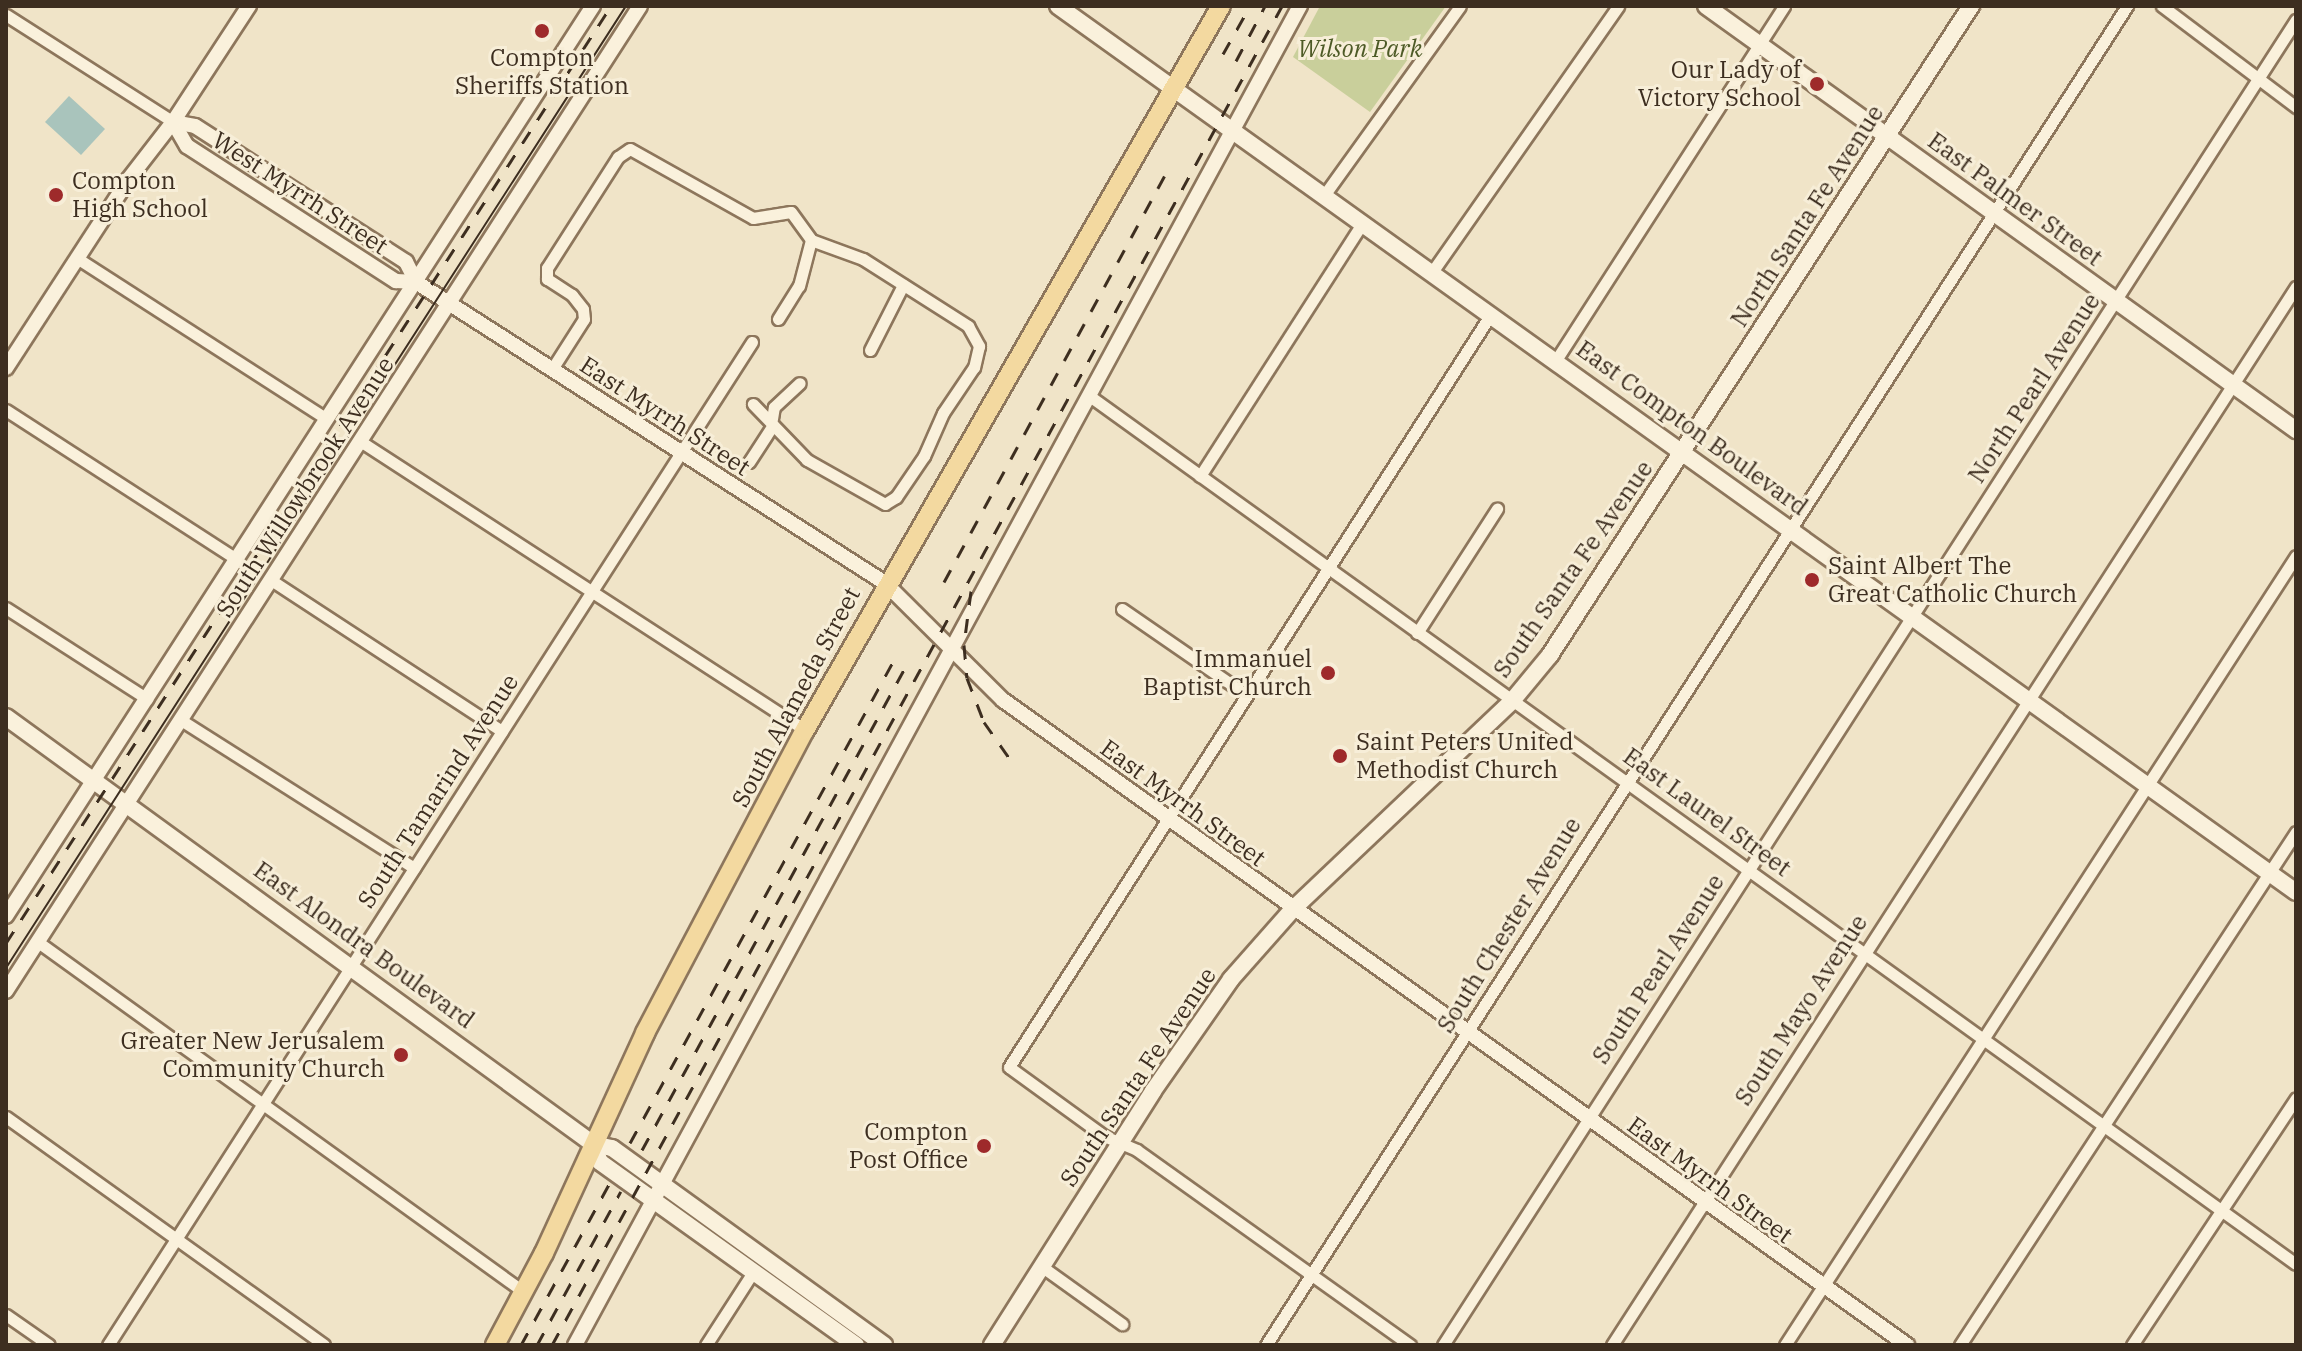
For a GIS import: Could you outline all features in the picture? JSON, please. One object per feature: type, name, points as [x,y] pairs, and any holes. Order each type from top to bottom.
[{"type":"main road","name":"East Compton Boulevard","points":[[1058,6],[1174,91],[1325,194],[2296,892]]},
{"type":"main road","name":"South Alameda Street","points":[[495,1345],[524,1292],[645,1033],[805,730],[885,583],[1221,6]]},
{"type":"main road","name":"East Palmer Street","points":[[1706,6],[2296,430]]},
{"type":"main road","name":"North Santa Fe Avenue","points":[[1684,451],[1971,6]]},
{"type":"main road","name":"South Santa Fe Avenue","points":[[992,1345],[1191,1033],[1293,909],[1512,701],[1550,655],[1684,451]]},
{"type":"main road","name":"East Alondra Boulevard","points":[[6,717],[352,965],[593,1144],[600,1162],[657,1193],[884,1345]]},
{"type":"main road","name":"East Alondra Boulevard","points":[[657,1193],[753,1272],[856,1345]]},
{"type":"street","points":[[6,368],[141,160],[173,122],[249,6]]},
{"type":"street","name":"South Willowbrook Avenue","points":[[6,916],[99,784],[147,699],[593,6]]},
{"type":"street","name":"South Willowbrook Avenue","points":[[6,991],[360,441],[444,300],[640,6]]},
{"type":"street","points":[[575,1345],[1300,6]]},
{"type":"street","points":[[1325,194],[1460,6]]},
{"type":"street","points":[[1432,272],[1618,6]]},
{"type":"street","points":[[1556,360],[1784,6]]},
{"type":"street","name":"South Chester Avenue","points":[[1266,1345],[2127,6]]},
{"type":"street","points":[[2162,6],[2296,107]]},
{"type":"street","name":"West Myrrh Street","points":[[6,15],[173,122],[195,126],[406,262],[416,282]]},
{"type":"street","name":"North Pearl Avenue","points":[[1912,618],[2296,20]]},
{"type":"street","name":"West Myrrh Street","points":[[173,122],[187,146],[396,281],[416,282],[444,300]]},
{"type":"street","points":[[552,369],[584,319],[572,295],[547,279],[547,268],[618,157],[630,149],[753,218],[791,212],[811,240],[822,247],[848,251],[968,326],[979,346],[968,379],[896,497],[885,504],[840,482],[794,449],[773,422],[753,404]]},
{"type":"street","points":[[1200,476],[1363,222]]},
{"type":"street","points":[[778,319],[799,286],[811,240]]},
{"type":"street","points":[[77,258],[327,419]]},
{"type":"street","points":[[870,350],[903,285]]},
{"type":"street","name":"South Mayo Avenue","points":[[1612,1345],[2026,698],[2296,287]]},
{"type":"street","name":"East Myrrh Street","points":[[444,300],[885,583],[1003,700],[1907,1345]]},
{"type":"street","points":[[1410,1345],[1312,1274],[1009,1067],[1491,314]]},
{"type":"street","name":"South Tamarind Avenue","points":[[108,1345],[752,342]]},
{"type":"street","points":[[749,462],[773,422],[774,407],[800,383]]},
{"type":"street","name":"East Laurel Street","points":[[1091,397],[2296,1264]]},
{"type":"street","points":[[6,410],[236,559]]},
{"type":"street","points":[[360,441],[805,730]]},
{"type":"street","points":[[1417,633],[1497,509]]},
{"type":"street","points":[[1785,1345],[2296,556]]},
{"type":"street","points":[[271,580],[502,731]]},
{"type":"street","points":[[6,608],[147,699]]},
{"type":"street","points":[[1122,609],[1245,694]]},
{"type":"street","name":"South Pearl Avenue","points":[[1443,1345],[1586,1118],[1912,618]]},
{"type":"street","points":[[181,720],[414,868]]},
{"type":"street","points":[[1960,1345],[2296,832]]},
{"type":"street","points":[[38,942],[524,1292]]},
{"type":"street","points":[[2132,1345],[2296,1098]]},
{"type":"street","points":[[6,1117],[324,1345]]},
{"type":"street","points":[[1041,1266],[1122,1324]]},
{"type":"street","points":[[706,1345],[753,1272]]},
{"type":"street","points":[[6,1315],[49,1345]]},
{"type":"green space","name":"Wilson Park","points":[[1320,6],[1446,6],[1370,112],[1293,57]]},
{"type":"water","points":[[69,96],[105,129],[81,155],[45,122]]},
{"type":"tram line","points":[[6,968],[626,6]]},
{"type":"railway","points":[[6,943],[611,6]]},
{"type":"railway","points":[[1223,54],[1250,6]]},
{"type":"railway","points":[[1236,61],[1265,6]]},
{"type":"railway","points":[[552,1345],[1282,6]]},
{"type":"railway","points":[[944,582],[1171,164]]},
{"type":"railway","points":[[971,591],[964,645],[967,678],[984,722],[1010,759]]},
{"type":"railway","points":[[630,1143],[894,660]]},
{"type":"railway","points":[[642,1150],[906,666]]},
{"type":"railway","points":[[521,1345],[609,1184]]},
{"type":"railway","points":[[537,1345],[621,1191]]},
{"type":"place","name":"Compton Sheriffs Station","points":[[542,31]]},
{"type":"place","name":"Our Lady of Victory School","points":[[1817,84]]},
{"type":"place","name":"Compton High School","points":[[56,195]]},
{"type":"place","name":"Saint Albert The Great Catholic Church","points":[[1812,580]]},
{"type":"place","name":"Immanuel Baptist Church","points":[[1328,673]]},
{"type":"place","name":"Saint Peters United Methodist Church","points":[[1340,756]]},
{"type":"place","name":"Greater New Jerusalem Community Church","points":[[401,1055]]},
{"type":"place","name":"Compton Post Office","points":[[984,1146]]}]
